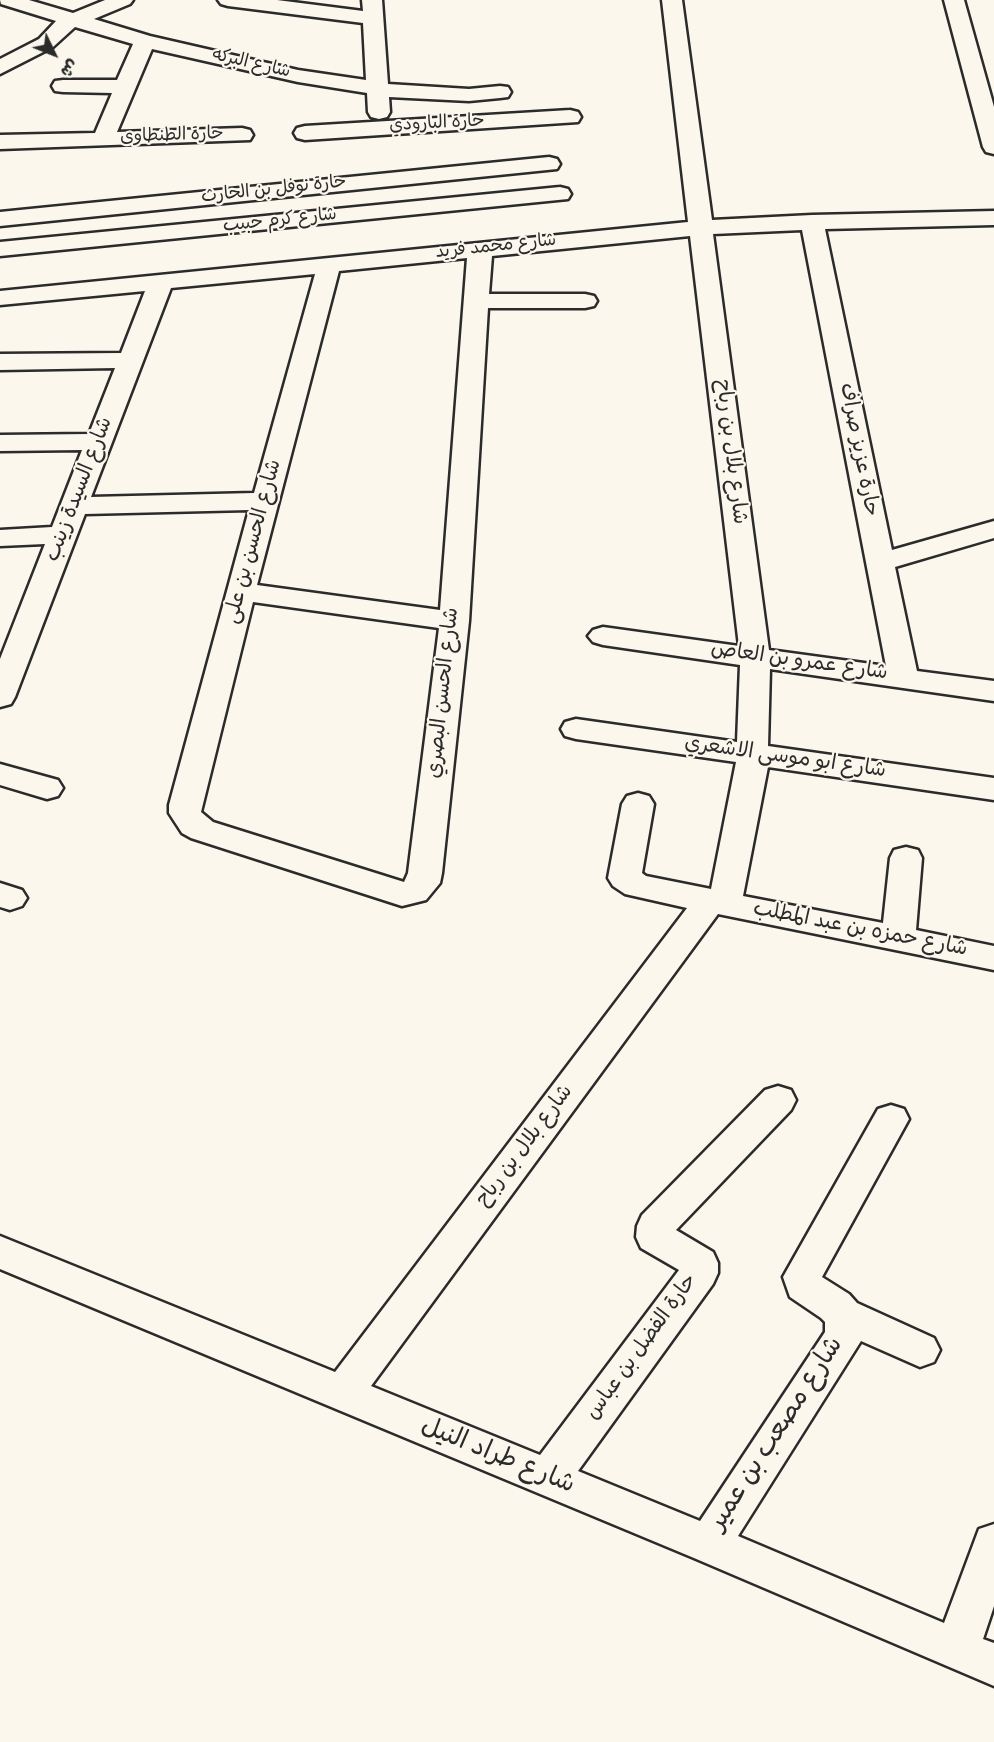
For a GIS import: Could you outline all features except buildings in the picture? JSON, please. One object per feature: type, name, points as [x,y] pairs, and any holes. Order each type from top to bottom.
[{"type":"street","name":"شارع البركه","points":[[8,0],[145,41],[298,76],[378,90],[438,95],[500,92]]},
{"type":"street","points":[[0,68],[46,43],[64,24],[123,0]]},
{"type":"street","points":[[228,0],[372,9],[380,129]]},
{"type":"street","name":"شارع بلال بن رباح","points":[[342,1394],[718,902],[744,816],[753,754],[755,657],[672,0]]},
{"type":"street","points":[[954,0],[994,147]]},
{"type":"street","name":"حارة الطنطاوى","points":[[103,139],[145,41]]},
{"type":"street","points":[[63,86],[125,87]]},
{"type":"street","name":"حارة البارودي","points":[[305,133],[570,117]]},
{"type":"street","name":"حارة الطنطاوى","points":[[0,142],[242,135]]},
{"type":"street","name":"شارع كرم حبيب","points":[[0,249],[549,195],[539,165]]},
{"type":"street","name":"حارة نوفل بن الحارث","points":[[0,219],[539,165]]},
{"type":"street","name":"شارع محمد فريد","points":[[0,298],[701,228],[812,222],[994,218]]},
{"type":"street","name":"حارة عزيز صراف","points":[[812,222],[903,678]]},
{"type":"street","name":"شارع الحسن البصري","points":[[188,819],[202,830],[392,893],[414,892],[423,883],[454,621],[480,250]]},
{"type":"street","name":"شارع الحسن بن على","points":[[188,819],[185,805],[329,265]]},
{"type":"street","name":"شارع السيدة زينب","points":[[0,697],[10,646],[63,535],[161,282]]},
{"type":"street","points":[[477,301],[585,301]]},
{"type":"street","points":[[0,363],[131,360]]},
{"type":"street","points":[[0,443],[100,442]]},
{"type":"street","points":[[75,506],[266,501]]},
{"type":"street","points":[[880,562],[994,529]]},
{"type":"street","points":[[0,538],[63,535]]},
{"type":"street","points":[[241,592],[454,621]]},
{"type":"street","name":"شارع عمرو بن العاص","points":[[603,636],[994,691]]},
{"type":"street","name":"شارع ابو موسى الاشعري","points":[[576,729],[994,789]]},
{"type":"street","points":[[0,774],[47,788]]},
{"type":"street","name":"شارع حمزه بن عبد المطلب","points":[[638,804],[625,878],[637,886],[994,958]]},
{"type":"street","points":[[898,939],[906,858]]},
{"type":"street","name":"حارة الفضل بن عباس","points":[[548,1479],[699,1273],[699,1263],[655,1237],[656,1226],[778,1100]]},
{"type":"street","name":"شارع مصعب بن عمير","points":[[709,1544],[844,1336],[846,1326],[843,1315],[835,1306],[804,1286],[802,1277],[891,1119]]},
{"type":"street","name":"شارع طراد النيل","points":[[0,1252],[709,1544],[975,1657]]},
{"type":"street","points":[[843,1315],[920,1350]]},
{"type":"street","points":[[975,1657],[994,1543]]}]
